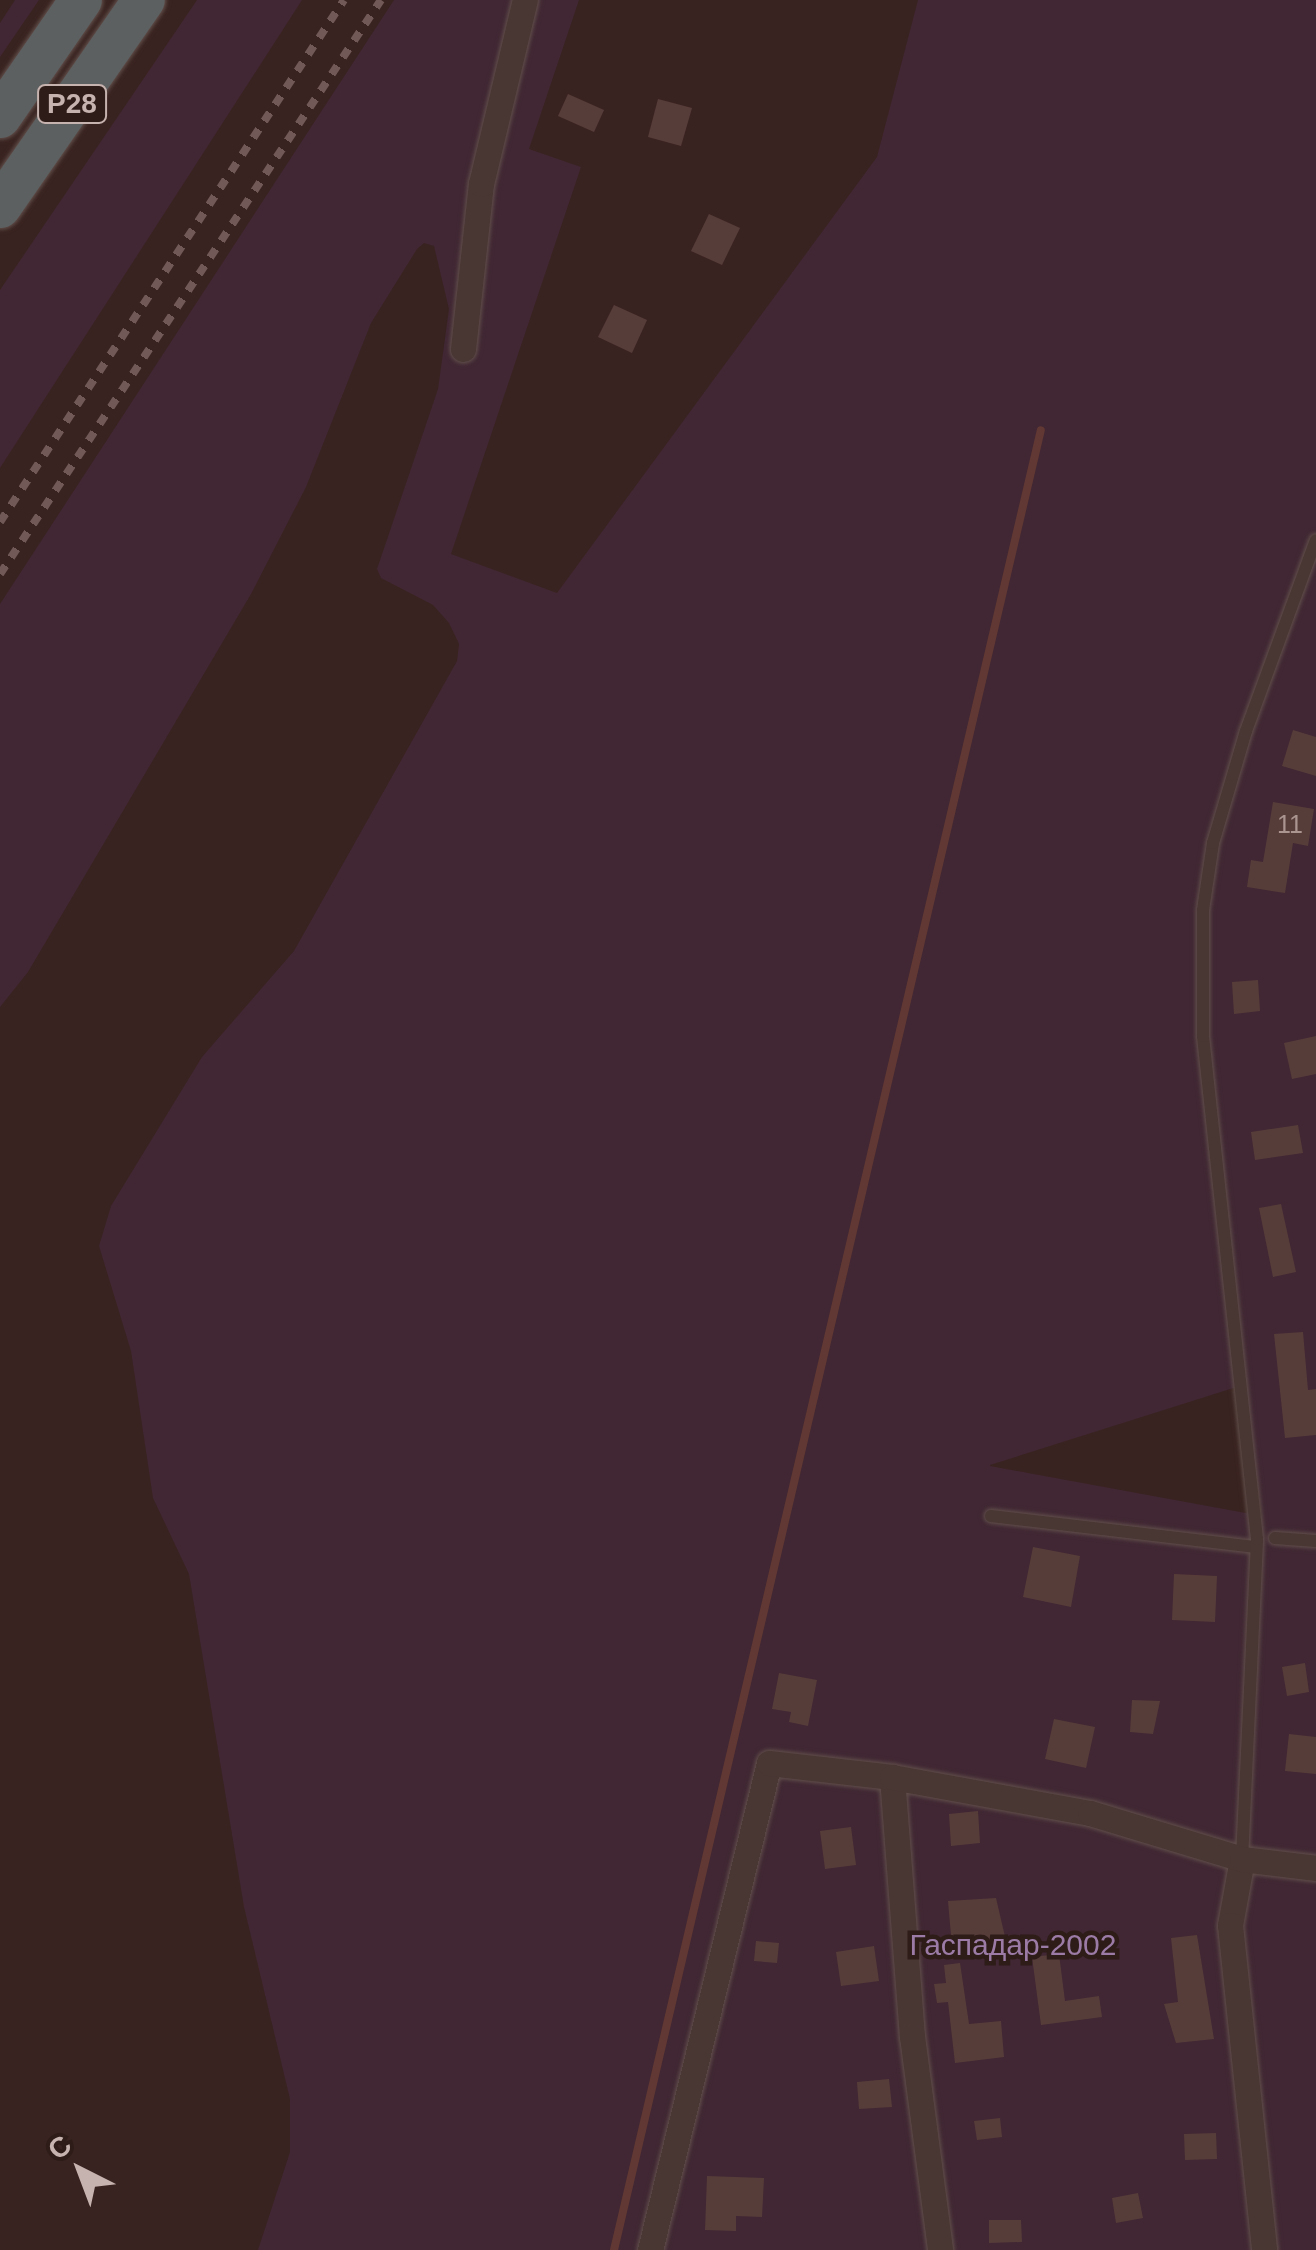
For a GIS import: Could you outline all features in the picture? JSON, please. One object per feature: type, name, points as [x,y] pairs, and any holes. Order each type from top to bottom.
[{"type":"highway","name":"Р28","points":[[0,117],[81,0]]},
{"type":"highway","name":"Р28","points":[[0,207],[144,0]]},
{"type":"street","points":[[464,349],[481,184],[526,0]]},
{"type":"street","points":[[650,2250],[769,1764],[892,1777],[1090,1813],[1242,1859],[1316,1868]]},
{"type":"street","points":[[892,1777],[912,2036],[940,2250]]},
{"type":"street","points":[[1242,1859],[1230,1925],[1264,2250]]},
{"type":"lane","points":[[1242,1859],[1256,1547],[1203,1036],[1203,910],[1213,844],[1246,731],[1316,540]]},
{"type":"lane","points":[[990,1516],[1256,1547]]},
{"type":"lane","points":[[1274,1538],[1316,1542]]},
{"type":"green space","points":[[15,0],[39,0],[0,57],[0,23]]},
{"type":"green space","points":[[197,0],[302,0],[0,468],[0,290]]},
{"type":"green space","name":"Гаспадар-2002","points":[[394,0],[579,0],[529,149],[581,167],[451,554],[557,593],[877,157],[918,0],[1316,0],[1316,2250],[258,2250],[290,2152],[290,2099],[244,1907],[189,1574],[153,1498],[131,1351],[99,1246],[111,1206],[202,1057],[294,951],[457,661],[459,644],[449,623],[433,605],[381,578],[377,569],[438,389],[449,309],[434,246],[424,243],[417,249],[371,323],[306,487],[251,594],[28,972],[0,1007],[0,604]],"holes":[[[1243,1385],[1262,1516],[990,1466],[990,1465]]]},
{"type":"building","points":[[568,94],[604,110],[594,132],[558,116]]},
{"type":"building","points":[[658,99],[692,108],[681,146],[648,137]]},
{"type":"building","points":[[709,214],[740,228],[722,265],[691,251]]},
{"type":"building","points":[[614,305],[647,320],[632,353],[598,337]]},
{"type":"building","points":[[1293,730],[1316,737],[1316,776],[1282,766]]},
{"type":"building","points":[[1273,802],[1314,809],[1308,846],[1293,843],[1285,893],[1247,887],[1251,860],[1263,862]]},
{"type":"building","points":[[1258,980],[1260,1011],[1234,1014],[1232,982]]},
{"type":"building","points":[[1316,1036],[1316,1074],[1292,1079],[1284,1043]]},
{"type":"building","points":[[1298,1125],[1303,1153],[1255,1160],[1251,1132]]},
{"type":"building","points":[[1281,1204],[1296,1272],[1273,1277],[1259,1208]]},
{"type":"building","points":[[1303,1332],[1308,1390],[1316,1389],[1316,1435],[1285,1438],[1274,1334]]},
{"type":"building","points":[[1033,1547],[1080,1556],[1071,1607],[1023,1597]]},
{"type":"building","points":[[1174,1574],[1217,1576],[1215,1622],[1172,1620]]},
{"type":"building","points":[[1305,1663],[1309,1692],[1287,1696],[1282,1667]]},
{"type":"building","points":[[779,1673],[817,1680],[808,1726],[789,1722],[791,1712],[772,1709]]},
{"type":"building","points":[[1132,1700],[1160,1701],[1153,1734],[1130,1732]]},
{"type":"building","points":[[1054,1719],[1095,1727],[1086,1768],[1045,1759]]},
{"type":"building","points":[[1289,1734],[1316,1737],[1316,1774],[1285,1771]]},
{"type":"building","points":[[978,1811],[980,1843],[951,1846],[949,1814]]},
{"type":"building","points":[[851,1827],[856,1865],[825,1869],[820,1831]]},
{"type":"building","points":[[996,1898],[1009,1954],[953,1958],[948,1901]]},
{"type":"building","points":[[1197,1935],[1214,2039],[1176,2043],[1164,2004],[1178,2002],[1171,1938]]},
{"type":"building","points":[[756,1941],[779,1943],[777,1963],[754,1961]]},
{"type":"building","points":[[874,1946],[879,1981],[841,1986],[836,1952]]},
{"type":"building","points":[[1059,1954],[1065,2001],[1099,1996],[1102,2017],[1041,2025],[1032,1957]]},
{"type":"building","points":[[960,1963],[969,2024],[1001,2021],[1004,2057],[955,2063],[948,2002],[937,2003],[934,1984],[946,1983],[944,1965]]},
{"type":"building","points":[[889,2079],[892,2107],[859,2109],[857,2082]]},
{"type":"building","points":[[1000,2118],[1002,2137],[977,2140],[974,2121]]},
{"type":"building","points":[[1216,2133],[1217,2159],[1185,2160],[1184,2134]]},
{"type":"building","points":[[707,2176],[764,2178],[762,2217],[736,2216],[736,2231],[705,2230]]},
{"type":"building","points":[[1138,2193],[1143,2218],[1116,2223],[1112,2198]]},
{"type":"building","points":[[989,2220],[1021,2220],[1022,2242],[989,2243]]},
{"type":"waterway","points":[[614,2250],[1041,430]]},
{"type":"railway","points":[[0,522],[344,0]]},
{"type":"railway","points":[[0,574],[381,0]]}]
